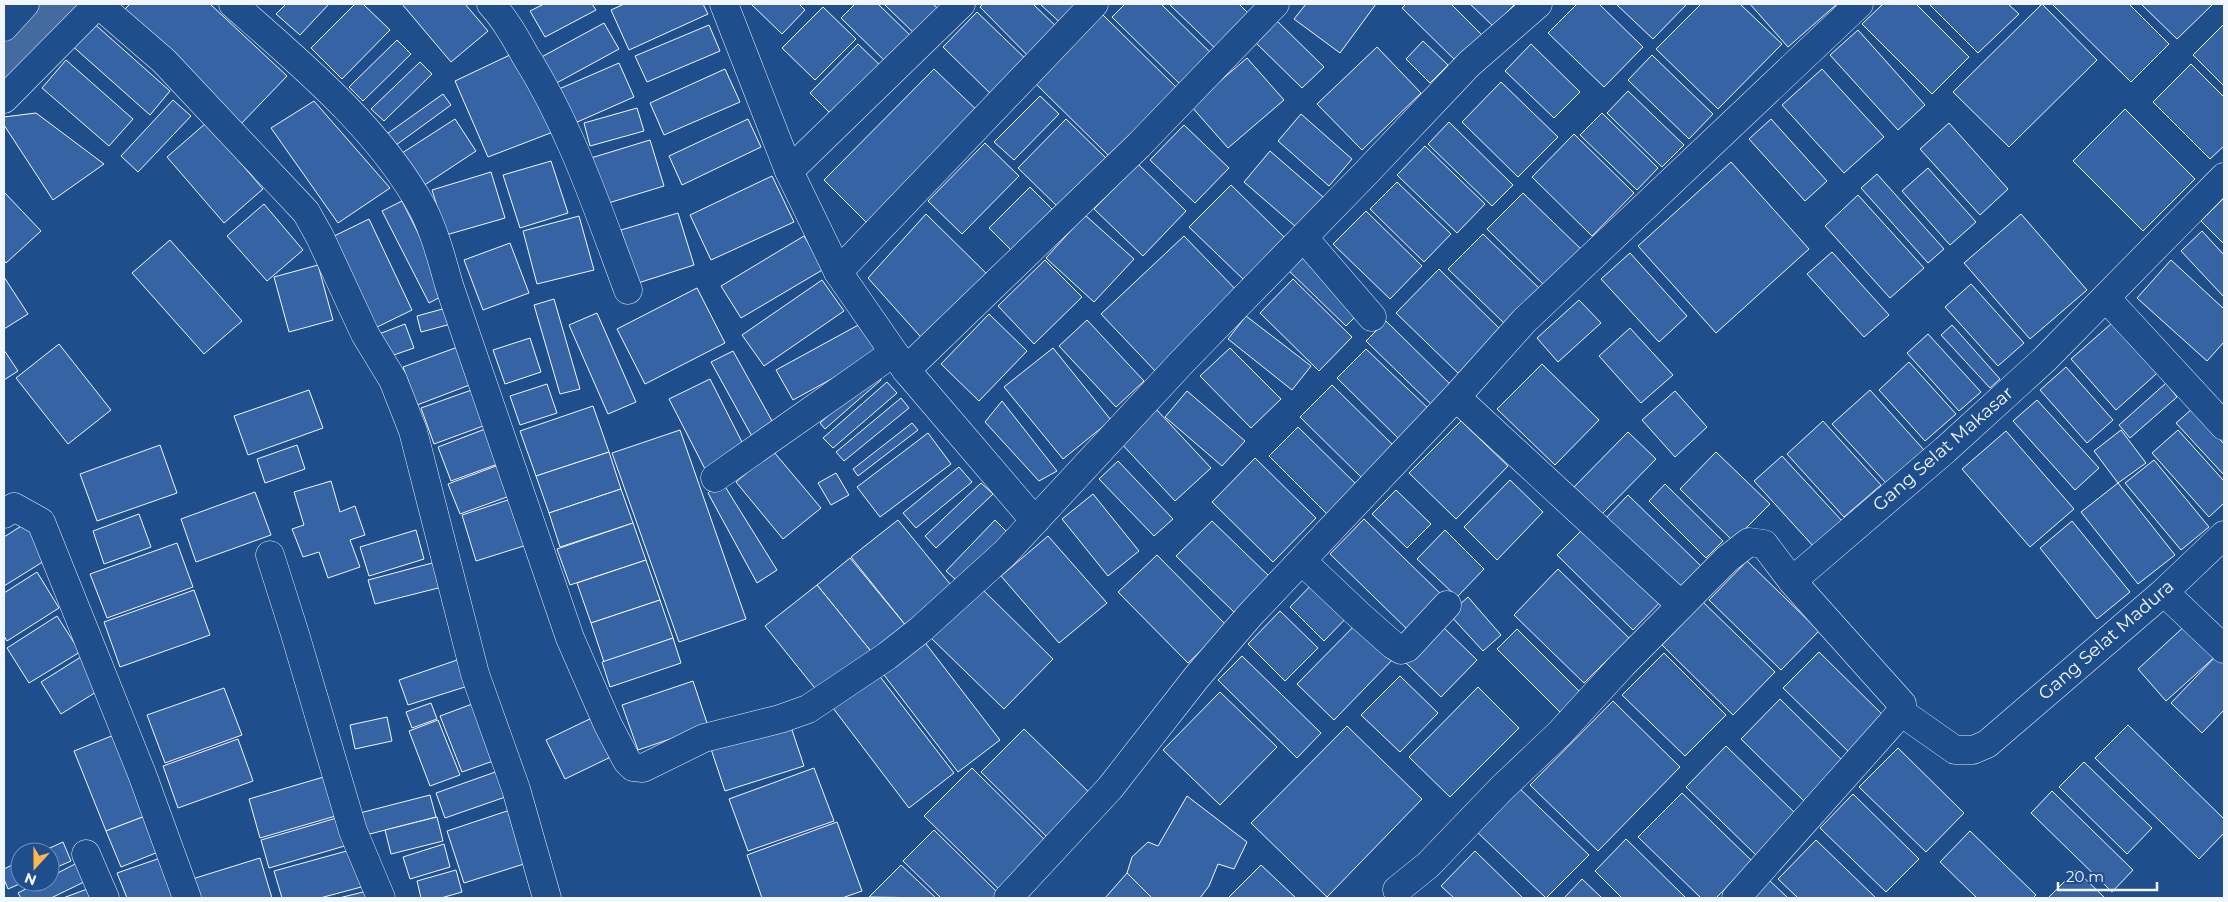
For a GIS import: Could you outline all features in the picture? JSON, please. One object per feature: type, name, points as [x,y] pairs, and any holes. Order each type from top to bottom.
[{"type":"street","points":[[4,27],[25,4]]},
{"type":"street","points":[[4,99],[98,4],[170,67],[306,212],[320,236],[364,334],[393,380],[413,432],[475,674],[516,790],[547,898]]},
{"type":"street","points":[[233,4],[298,61],[351,114],[397,168],[423,210],[436,240],[449,285],[570,638],[626,761],[633,767],[643,768],[704,738],[780,719],[808,709],[887,656],[920,630],[988,569],[1035,521],[1182,362],[1304,238],[1469,64],[1538,4]]},
{"type":"street","points":[[724,4],[789,172],[838,272],[900,362],[1035,521]]},
{"type":"street","points":[[789,172],[961,4]]},
{"type":"street","points":[[838,272],[1094,4]]},
{"type":"street","points":[[715,478],[900,362],[1139,145],[1275,4]]},
{"type":"street","points":[[1008,898],[1110,788],[1196,678],[1250,615],[1456,397],[1530,315],[1860,4]]},
{"type":"street","points":[[504,7],[571,140],[628,290]]},
{"type":"street","name":"Gang Selat Makasar","points":[[1792,581],[1959,437],[2045,359],[2224,178]]},
{"type":"street","points":[[1304,238],[1372,317]]},
{"type":"street","points":[[2106,298],[2224,426]]},
{"type":"street","points":[[1456,397],[1681,605]]},
{"type":"street","points":[[4,514],[14,508],[41,522],[142,774],[188,898]]},
{"type":"street","name":"Gang Selat Madura","points":[[1895,718],[1955,750],[1973,750],[1987,744],[2164,592],[2224,535]]},
{"type":"street","points":[[1397,890],[1428,864],[1502,788],[1560,733],[1727,559],[1749,542],[1764,544],[1792,581],[1902,704],[1895,718],[1736,898]]},
{"type":"street","points":[[270,555],[353,831],[381,898]]},
{"type":"street","points":[[1302,561],[1393,646],[1401,650],[1407,648],[1447,605]]},
{"type":"street","points":[[2164,592],[2224,648]]},
{"type":"street","points":[[86,854],[105,898]]},
{"type":"building","points":[[130,4],[210,4],[287,76],[238,127],[119,15]]},
{"type":"building","points":[[286,4],[329,4],[300,35],[276,14]]},
{"type":"building","points":[[355,4],[363,4],[390,30],[342,79],[311,48]]},
{"type":"building","points":[[402,4],[465,4],[488,31],[451,62]]},
{"type":"building","points":[[544,4],[592,4],[596,10],[545,37],[530,11]]},
{"type":"building","points":[[624,4],[703,4],[708,14],[629,50],[611,10]]},
{"type":"building","points":[[751,4],[799,4],[805,10],[782,34]]},
{"type":"building","points":[[855,4],[878,4],[915,40],[890,66],[841,18]]},
{"type":"building","points":[[884,4],[933,4],[943,13],[918,37]]},
{"type":"building","points":[[983,4],[1033,4],[1064,34],[1035,63],[980,7]]},
{"type":"building","points":[[1040,4],[1090,4],[1066,28]]},
{"type":"building","points":[[1125,4],[1161,4],[1217,59],[1186,90],[1112,17]]},
{"type":"building","points":[[1169,4],[1239,4],[1254,19],[1221,54]]},
{"type":"building","points":[[1306,4],[1376,4],[1340,53],[1294,19]]},
{"type":"building","points":[[1406,4],[1451,4],[1484,37],[1458,63],[1402,8]]},
{"type":"building","points":[[1470,4],[1515,4],[1493,26]]},
{"type":"building","points":[[1577,4],[1599,4],[1643,47],[1604,87],[1548,33]]},
{"type":"building","points":[[1616,4],[1687,4],[1653,39]]},
{"type":"building","points":[[1701,4],[1740,4],[1782,44],[1718,109],[1656,49]]},
{"type":"building","points":[[1750,4],[1837,4],[1788,47]]},
{"type":"building","points":[[1883,4],[1916,4],[1969,57],[1932,94],[1862,24]]},
{"type":"building","points":[[1929,4],[2008,4],[2019,14],[1978,53]]},
{"type":"building","points":[[2042,4],[2097,60],[2009,147],[1953,92]]},
{"type":"building","points":[[2052,4],[2129,4],[2169,44],[2131,82]]},
{"type":"building","points":[[2141,4],[2213,4],[2177,39]]},
{"type":"building","points":[[823,7],[856,39],[815,80],[782,48]]},
{"type":"building","points":[[977,12],[1033,66],[998,101],[943,47]]},
{"type":"building","points":[[1103,15],[1182,93],[1115,162],[1035,83]]},
{"type":"building","points":[[90,20],[170,91],[150,115],[69,43]]},
{"type":"building","points":[[1276,20],[1324,67],[1302,88],[1255,42]]},
{"type":"building","points":[[604,23],[619,49],[551,86],[536,60]]},
{"type":"building","points":[[2224,24],[2224,86],[2193,55]]},
{"type":"building","points":[[709,25],[720,51],[647,82],[635,56]]},
{"type":"building","points":[[1858,30],[1925,105],[1898,130],[1830,55]]},
{"type":"building","points":[[397,40],[411,54],[363,101],[349,87]]},
{"type":"building","points":[[1423,41],[1448,65],[1430,83],[1406,59]]},
{"type":"building","points":[[858,44],[885,70],[836,119],[810,93]]},
{"type":"building","points":[[1531,44],[1580,92],[1554,118],[1505,71]]},
{"type":"building","points":[[1377,47],[1421,93],[1362,150],[1317,104]]},
{"type":"building","points":[[514,53],[553,132],[488,157],[455,81]]},
{"type":"building","points":[[1652,55],[1713,114],[1689,139],[1628,80]]},
{"type":"building","points":[[1247,58],[1284,100],[1228,148],[1191,106]]},
{"type":"building","points":[[66,60],[133,119],[109,146],[42,88]]},
{"type":"building","points":[[420,62],[432,74],[384,121],[371,109]]},
{"type":"building","points":[[619,63],[634,97],[575,123],[559,89]]},
{"type":"building","points":[[2191,64],[2224,97],[2224,146],[2210,159],[2153,102]]},
{"type":"building","points":[[725,69],[740,102],[664,135],[650,103]]},
{"type":"building","points":[[934,69],[985,118],[874,230],[824,180]]},
{"type":"building","points":[[1822,69],[1884,137],[1844,173],[1782,105]]},
{"type":"building","points":[[1501,82],[1558,137],[1518,177],[1462,122]]},
{"type":"building","points":[[1628,91],[1684,145],[1662,167],[1607,113]]},
{"type":"building","points":[[443,94],[451,105],[392,148],[384,136]]},
{"type":"building","points":[[1040,96],[1059,114],[1014,160],[994,142]]},
{"type":"building","points":[[173,100],[191,116],[138,172],[121,156]]},
{"type":"building","points":[[314,101],[390,188],[338,223],[271,128]]},
{"type":"building","points":[[637,108],[644,131],[590,146],[584,123]]},
{"type":"building","points":[[2125,109],[2195,179],[2143,231],[2073,161]]},
{"type":"building","points":[[36,113],[104,164],[53,200],[4,125],[4,117]]},
{"type":"building","points":[[1602,113],[1658,168],[1637,190],[1580,135]]},
{"type":"building","points":[[1301,114],[1352,159],[1329,186],[1278,141]]},
{"type":"building","points":[[455,119],[476,151],[420,188],[399,155]]},
{"type":"building","points":[[748,119],[761,147],[682,185],[669,156]]},
{"type":"building","points":[[1066,119],[1109,161],[1061,210],[1018,168]]},
{"type":"building","points":[[1771,119],[1827,181],[1805,201],[1749,139]]},
{"type":"building","points":[[1449,122],[1513,185],[1492,206],[1428,144]]},
{"type":"building","points":[[206,123],[263,189],[224,223],[167,157]]},
{"type":"building","points":[[1949,123],[2008,189],[1980,215],[1920,149]]},
{"type":"building","points":[[1184,125],[1229,168],[1195,203],[1150,160]]},
{"type":"building","points":[[1574,134],[1634,193],[1592,236],[1532,177]]},
{"type":"building","points":[[650,140],[664,186],[605,204],[591,158]]},
{"type":"building","points":[[985,143],[1019,176],[962,234],[928,201]]},
{"type":"building","points":[[1425,146],[1485,204],[1457,233],[1397,175]]},
{"type":"building","points":[[1270,151],[1323,197],[1296,227],[1244,182]]},
{"type":"building","points":[[551,161],[568,213],[520,228],[503,175]]},
{"type":"building","points":[[1731,162],[1809,249],[1716,333],[1638,246]]},
{"type":"building","points":[[1138,164],[1186,211],[1143,256],[1094,209]]},
{"type":"building","points":[[1928,168],[1976,222],[1950,245],[1902,191]]},
{"type":"building","points":[[491,172],[505,218],[446,235],[432,190]]},
{"type":"building","points":[[1877,174],[1944,249],[1928,263],[1861,188]]},
{"type":"building","points":[[772,176],[794,222],[711,260],[690,215]]},
{"type":"building","points":[[1397,182],[1451,234],[1424,262],[1370,209]]},
{"type":"building","points":[[1231,185],[1286,239],[1245,281],[1189,227]]},
{"type":"building","points":[[1030,187],[1056,213],[1015,254],[989,228]]},
{"type":"building","points":[[4,192],[41,231],[6,263],[4,260]]},
{"type":"building","points":[[1523,193],[1583,251],[1547,288],[1487,229]]},
{"type":"building","points":[[1858,195],[1924,268],[1890,298],[1825,226]]},
{"type":"building","points":[[2224,198],[2224,244],[2201,221]]},
{"type":"building","points":[[402,201],[448,293],[429,303],[382,211]]},
{"type":"building","points":[[264,204],[303,250],[267,281],[227,236]]},
{"type":"building","points":[[1366,211],[1422,266],[1390,299],[1333,244]]},
{"type":"building","points":[[678,213],[694,265],[638,283],[621,230]]},
{"type":"building","points":[[926,214],[992,279],[927,344],[868,278]]},
{"type":"building","points":[[2021,214],[2087,290],[2030,339],[1964,263]]},
{"type":"building","points":[[1085,215],[1134,259],[1094,302],[1046,258]]},
{"type":"building","points":[[579,216],[594,270],[537,284],[523,231]]},
{"type":"building","points":[[369,219],[412,310],[367,332],[324,241]]},
{"type":"building","points":[[2202,231],[2224,255],[2224,297],[2181,251]]},
{"type":"building","points":[[1483,234],[1540,289],[1505,324],[1448,269]]},
{"type":"building","points":[[804,236],[824,269],[741,318],[721,286]]},
{"type":"building","points":[[1184,236],[1241,295],[1158,374],[1101,314]]},
{"type":"building","points":[[170,240],[242,321],[204,354],[132,273]]},
{"type":"building","points":[[510,243],[529,293],[483,310],[464,260]]},
{"type":"building","points":[[1302,251],[1362,310],[1346,326],[1286,268]]},
{"type":"building","points":[[1832,252],[1889,315],[1864,337],[1807,274]]},
{"type":"building","points":[[1630,253],[1687,316],[1659,342],[1601,279]]},
{"type":"building","points":[[1045,260],[1082,297],[1034,344],[998,306]]},
{"type":"building","points":[[2171,260],[2224,309],[2224,342],[2207,361],[2137,298]]},
{"type":"building","points":[[318,265],[333,320],[289,332],[274,277]]},
{"type":"building","points":[[1439,269],[1502,331],[1459,374],[1396,313]]},
{"type":"building","points":[[4,277],[28,314],[4,329]]},
{"type":"building","points":[[1293,279],[1352,337],[1319,371],[1260,313]]},
{"type":"building","points":[[822,280],[844,311],[764,366],[742,335]]},
{"type":"building","points":[[1971,284],[2024,343],[1998,366],[1945,307]]},
{"type":"building","points":[[697,288],[725,343],[645,384],[617,329]]},
{"type":"building","points":[[554,299],[580,389],[560,394],[534,305]]},
{"type":"building","points":[[1579,300],[1601,323],[1558,362],[1537,338]]},
{"type":"building","points":[[446,308],[451,324],[421,332],[417,316]]},
{"type":"building","points":[[597,313],[636,402],[608,414],[569,325]]},
{"type":"building","points":[[989,314],[1027,351],[979,401],[941,364]]},
{"type":"building","points":[[1246,316],[1311,366],[1292,390],[1228,339]]},
{"type":"building","points":[[2120,316],[2165,366],[2116,410],[2071,359]]},
{"type":"building","points":[[1087,320],[1144,381],[1116,407],[1059,346]]},
{"type":"building","points":[[1386,321],[1456,390],[1437,410],[1366,341]]},
{"type":"building","points":[[862,323],[879,353],[793,400],[776,370]]},
{"type":"building","points":[[405,324],[414,348],[388,357],[379,334]]},
{"type":"building","points":[[1952,325],[2000,379],[1990,388],[1941,335]]},
{"type":"building","points":[[1630,328],[1673,375],[1641,403],[1599,356]]},
{"type":"building","points":[[1928,334],[1981,392],[1959,411],[1907,353]]},
{"type":"building","points":[[530,338],[541,372],[505,384],[493,350]]},
{"type":"building","points":[[59,344],[111,410],[68,444],[16,378]]},
{"type":"building","points":[[466,344],[480,381],[417,405],[403,367]]},
{"type":"building","points":[[1053,348],[1111,420],[1063,459],[1004,387]]},
{"type":"building","points":[[1230,348],[1281,399],[1251,428],[1200,376]]},
{"type":"building","points":[[1366,349],[1431,411],[1401,441],[1337,378]]},
{"type":"building","points":[[4,350],[18,371],[4,380]]},
{"type":"building","points":[[733,351],[776,428],[754,440],[711,362]]},
{"type":"building","points":[[1909,362],[1956,414],[1925,441],[1879,390]]},
{"type":"building","points":[[1542,364],[1599,420],[1555,465],[1497,409]]},
{"type":"building","points":[[2066,367],[2113,420],[2087,443],[2040,390]]},
{"type":"building","points":[[876,373],[881,380],[825,429],[820,423]]},
{"type":"building","points":[[710,379],[745,448],[705,469],[669,399]]},
{"type":"building","points":[[887,382],[897,393],[833,448],[823,438]]},
{"type":"building","points":[[2166,383],[2177,397],[2130,438],[2119,425]]},
{"type":"building","points":[[547,384],[557,413],[520,425],[510,396]]},
{"type":"building","points":[[1332,385],[1395,447],[1363,479],[1300,417]]},
{"type":"building","points":[[480,387],[494,422],[434,444],[421,408]]},
{"type":"building","points":[[309,390],[323,428],[248,455],[234,416]]},
{"type":"building","points":[[1870,390],[1924,450],[1886,483],[1832,424]]},
{"type":"building","points":[[1187,391],[1245,441],[1222,466],[1165,417]]},
{"type":"building","points":[[1675,391],[1707,427],[1675,457],[1642,420]]},
{"type":"building","points":[[901,398],[909,408],[844,461],[836,452]]},
{"type":"building","points":[[2037,400],[2099,468],[2075,490],[2013,421]]},
{"type":"building","points":[[1002,401],[1057,471],[1039,481],[985,422]]},
{"type":"building","points":[[593,406],[609,452],[536,476],[520,431]]},
{"type":"building","points":[[1155,408],[1211,468],[1175,501],[1119,441]]},
{"type":"building","points":[[2192,409],[2224,444],[2224,475],[2176,423]]},
{"type":"building","points":[[1461,421],[1508,466],[1456,519],[1409,473]]},
{"type":"building","points":[[1823,421],[1881,485],[1844,517],[1787,454]]},
{"type":"building","points":[[912,423],[918,430],[858,476],[853,469]]},
{"type":"building","points":[[493,426],[506,461],[451,481],[438,447]]},
{"type":"building","points":[[1298,427],[1358,486],[1329,516],[1269,456]]},
{"type":"building","points":[[680,430],[746,619],[679,642],[612,453]]},
{"type":"building","points":[[2121,430],[2146,463],[2118,483],[2094,451]]},
{"type":"building","points":[[2178,430],[2224,481],[2224,503],[2209,517],[2152,453]]},
{"type":"building","points":[[2006,431],[2074,509],[2030,547],[1962,469]]},
{"type":"building","points":[[1628,432],[1656,459],[1602,514],[1574,487]]},
{"type":"building","points":[[928,433],[951,464],[880,517],[857,487]]},
{"type":"building","points":[[160,445],[177,493],[97,521],[80,474]]},
{"type":"building","points":[[297,445],[305,469],[265,483],[257,459]]},
{"type":"building","points":[[773,451],[821,508],[783,539],[736,482]]},
{"type":"building","points":[[609,452],[621,489],[549,513],[536,476]]},
{"type":"building","points":[[1716,452],[1770,504],[1733,541],[1680,489]]},
{"type":"building","points":[[1782,456],[1843,522],[1814,547],[1754,481]]},
{"type":"building","points":[[1255,458],[1316,518],[1273,562],[1212,502]]},
{"type":"building","points":[[2154,460],[2209,527],[2181,550],[2125,483]]},
{"type":"building","points":[[1118,461],[1173,519],[1154,536],[1099,479]]},
{"type":"building","points":[[504,463],[515,494],[460,514],[448,484]]},
{"type":"building","points":[[959,467],[972,482],[916,528],[903,513]]},
{"type":"building","points":[[836,473],[849,495],[831,505],[818,483]]},
{"type":"building","points":[[721,480],[777,570],[757,583],[708,493]]},
{"type":"building","points":[[1510,480],[1543,512],[1497,560],[1464,527]]},
{"type":"building","points":[[331,481],[340,512],[355,506],[365,535],[350,540],[360,567],[328,578],[319,552],[303,557],[292,529],[304,525],[294,492]]},
{"type":"building","points":[[981,483],[993,494],[936,548],[925,536]]},
{"type":"building","points":[[2118,483],[2175,555],[2138,584],[2081,512]]},
{"type":"building","points":[[1665,484],[1723,541],[1706,558],[1649,501]]},
{"type":"building","points":[[621,489],[633,523],[560,547],[549,513]]},
{"type":"building","points":[[1396,490],[1431,524],[1407,548],[1372,514]]},
{"type":"building","points":[[255,492],[271,535],[196,562],[181,519]]},
{"type":"building","points":[[1093,494],[1139,551],[1108,576],[1062,519]]},
{"type":"building","points":[[1628,495],[1701,566],[1677,590],[1604,520]]},
{"type":"building","points":[[514,498],[530,544],[476,561],[462,515]]},
{"type":"building","points":[[139,514],[151,547],[104,564],[93,531]]},
{"type":"building","points":[[1364,519],[1446,599],[1412,634],[1330,554]]},
{"type":"building","points":[[898,520],[955,590],[907,627],[851,557]]},
{"type":"building","points":[[995,520],[1011,536],[963,586],[946,571]]},
{"type":"building","points":[[1212,521],[1270,577],[1235,613],[1176,556]]},
{"type":"building","points":[[2072,521],[2130,592],[2097,619],[2040,548]]},
{"type":"building","points":[[1590,522],[1666,596],[1633,630],[1557,555]]},
{"type":"building","points":[[26,523],[49,558],[4,586],[4,537]]},
{"type":"building","points":[[633,523],[646,560],[570,585],[557,549]]},
{"type":"building","points":[[416,530],[424,559],[369,576],[360,547]]},
{"type":"building","points":[[1445,530],[1484,569],[1457,597],[1417,559]]},
{"type":"building","points":[[1048,536],[1107,603],[1059,643],[1001,576]]},
{"type":"building","points":[[177,543],[193,587],[107,618],[90,574]]},
{"type":"building","points":[[1157,555],[1227,626],[1188,663],[1118,592]]},
{"type":"building","points":[[850,558],[907,627],[874,655],[817,585]]},
{"type":"building","points":[[646,560],[660,600],[591,623],[577,583]]},
{"type":"building","points":[[1747,561],[1819,631],[1781,670],[1709,600]]},
{"type":"building","points":[[436,562],[442,587],[375,604],[368,580]]},
{"type":"building","points":[[1558,569],[1629,638],[1584,683],[1514,615]]},
{"type":"building","points":[[37,572],[59,608],[7,641],[4,636],[4,593]]},
{"type":"building","points":[[1318,578],[1352,612],[1324,641],[1290,607]]},
{"type":"building","points":[[817,585],[874,655],[822,697],[765,626]]},
{"type":"building","points":[[979,586],[1053,659],[1004,709],[929,636]]},
{"type":"building","points":[[194,590],[210,635],[120,667],[104,622]]},
{"type":"building","points":[[1468,597],[1501,635],[1483,651],[1449,614]]},
{"type":"building","points":[[660,600],[673,638],[604,662],[591,623]]},
{"type":"building","points":[[1703,602],[1775,672],[1733,715],[1662,645]]},
{"type":"building","points":[[1280,611],[1318,648],[1285,681],[1248,644]]},
{"type":"building","points":[[57,616],[80,652],[29,683],[7,648]]},
{"type":"building","points":[[1362,618],[1398,654],[1334,720],[1297,684]]},
{"type":"building","points":[[2188,623],[2217,655],[2166,701],[2138,669]]},
{"type":"building","points":[[1442,626],[1477,660],[1441,697],[1406,663]]},
{"type":"building","points":[[1517,629],[1580,692],[1560,712],[1497,649]]},
{"type":"building","points":[[673,638],[681,663],[610,687],[602,662]]},
{"type":"building","points":[[923,640],[1000,740],[958,772],[881,671]]},
{"type":"building","points":[[1819,652],[1886,718],[1851,754],[1783,688]]},
{"type":"building","points":[[1664,653],[1726,715],[1685,756],[1622,695]]},
{"type":"building","points":[[84,655],[104,687],[61,714],[41,682]]},
{"type":"building","points":[[2217,655],[2224,662],[2224,710],[2202,733],[2171,703]]},
{"type":"building","points":[[1242,656],[1321,733],[1297,758],[1218,680]]},
{"type":"building","points":[[460,659],[468,686],[408,705],[399,680]]},
{"type":"building","points":[[878,674],[954,773],[909,808],[833,708]]},
{"type":"building","points":[[1400,676],[1438,713],[1400,752],[1361,715]]},
{"type":"building","points":[[693,681],[708,726],[638,750],[622,705]]},
{"type":"building","points":[[1478,687],[1519,728],[1450,797],[1409,757]]},
{"type":"building","points":[[224,688],[242,735],[165,763],[147,715]]},
{"type":"building","points":[[1220,692],[1277,747],[1220,805],[1163,750]]},
{"type":"building","points":[[1780,699],[1844,762],[1805,802],[1741,739]]},
{"type":"building","points":[[1613,701],[1680,767],[1598,851],[1530,785]]},
{"type":"building","points":[[431,703],[437,719],[412,728],[406,712]]},
{"type":"building","points":[[475,703],[496,760],[462,772],[440,716]]},
{"type":"building","points":[[598,715],[617,754],[565,779],[546,740]]},
{"type":"building","points":[[387,717],[392,741],[355,749],[350,725]]},
{"type":"building","points":[[438,720],[460,775],[430,786],[409,731]]},
{"type":"building","points":[[789,721],[804,766],[725,791],[710,746]]},
{"type":"building","points":[[2128,725],[2224,819],[2224,833],[2199,859],[2095,758]]},
{"type":"building","points":[[1347,726],[1422,799],[1327,897],[1251,823]]},
{"type":"building","points":[[1024,729],[1097,800],[1054,844],[981,772]]},
{"type":"building","points":[[119,733],[153,813],[106,831],[74,751]]},
{"type":"building","points":[[238,739],[253,781],[178,808],[163,766]]},
{"type":"building","points":[[1726,746],[1796,814],[1756,855],[1686,787]]},
{"type":"building","points":[[1898,748],[1964,813],[1926,852],[1859,787]]},
{"type":"building","points":[[2084,762],[2152,828],[2127,854],[2059,787]]},
{"type":"building","points":[[814,768],[834,821],[748,851],[729,799]]},
{"type":"building","points":[[972,768],[1052,847],[1005,895],[924,816]]},
{"type":"building","points":[[501,770],[511,795],[445,818],[436,793]]},
{"type":"building","points":[[327,776],[339,815],[260,838],[249,799]]},
{"type":"building","points":[[1518,787],[1589,855],[1546,898],[1476,831]]},
{"type":"building","points":[[2052,791],[2133,870],[2112,892],[2031,813]]},
{"type":"building","points":[[1682,793],[1752,861],[1716,898],[1701,898],[1638,837]]},
{"type":"building","points":[[1853,794],[1919,859],[1886,892],[1820,828]]},
{"type":"building","points":[[430,795],[436,817],[362,836],[356,814]]},
{"type":"building","points":[[1187,796],[1247,842],[1234,869],[1218,864],[1209,886],[1200,898],[1152,898],[1127,873],[1132,857],[1148,842],[1158,846]]},
{"type":"building","points":[[510,810],[527,863],[464,883],[447,831]]},
{"type":"building","points":[[153,813],[168,848],[121,867],[106,831]]},
{"type":"building","points":[[340,817],[348,845],[269,868],[261,840]]},
{"type":"building","points":[[437,817],[443,841],[391,854],[385,830]]},
{"type":"building","points":[[837,822],[862,891],[842,898],[762,898],[747,855]]},
{"type":"building","points":[[934,830],[1003,898],[941,898],[903,861]]},
{"type":"building","points":[[1970,831],[2036,895],[2033,898],[1977,898],[1940,862]]},
{"type":"building","points":[[1626,839],[1686,898],[1622,898],[1595,871]]},
{"type":"building","points":[[1816,840],[1876,898],[1798,898],[1778,879]]},
{"type":"building","points":[[63,842],[71,861],[60,866],[60,843]]},
{"type":"building","points":[[444,844],[450,867],[410,879],[403,857]]},
{"type":"building","points":[[354,849],[365,886],[320,898],[282,898],[274,871]]},
{"type":"building","points":[[1475,851],[1523,898],[1454,898],[1441,886]]},
{"type":"building","points":[[169,855],[176,898],[127,898],[117,873]]},
{"type":"building","points":[[260,858],[272,898],[195,898],[189,880]]},
{"type":"building","points":[[77,863],[86,881],[51,898],[21,898],[18,893],[60,892],[60,872]]},
{"type":"building","points":[[901,865],[936,898],[869,897]]},
{"type":"building","points":[[1261,865],[1296,898],[1228,898]]},
{"type":"building","points":[[10,866],[10,888],[8,889],[4,879],[4,869]]},
{"type":"building","points":[[456,870],[462,892],[441,898],[421,898],[417,881]]},
{"type":"building","points":[[2076,870],[2105,898],[2048,898]]},
{"type":"building","points":[[1127,873],[1152,898],[1105,898]]},
{"type":"building","points":[[1582,879],[1602,898],[1564,898]]},
{"type":"building","points":[[1769,880],[1788,898],[1751,898]]},
{"type":"building","points":[[90,888],[94,898],[63,898]]},
{"type":"building","points":[[371,890],[373,898],[339,898]]},
{"type":"waterway","points":[[4,59],[60,4]]}]
